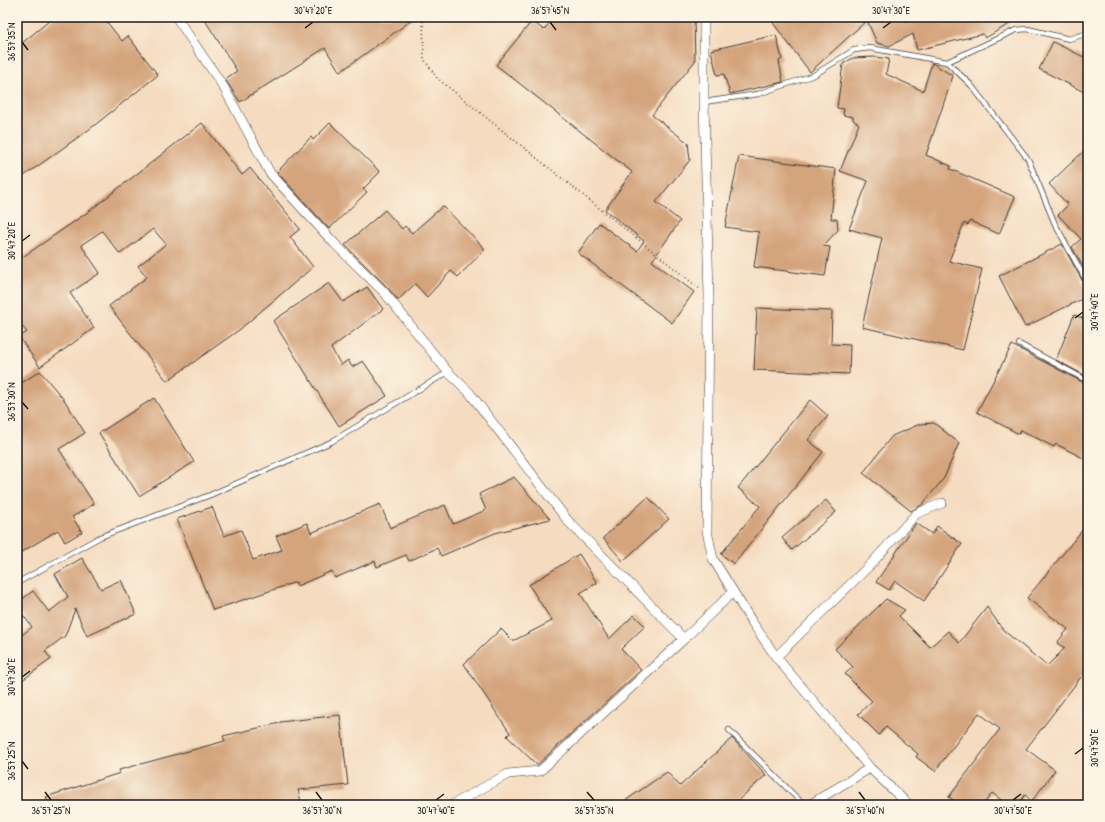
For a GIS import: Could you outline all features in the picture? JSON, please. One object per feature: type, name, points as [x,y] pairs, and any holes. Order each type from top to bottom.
[{"type":"street","points":[[176,17],[223,86],[270,174],[335,244],[384,292],[448,372],[469,392],[568,521],[684,639]]},
{"type":"street","points":[[704,17],[704,102],[709,296],[707,531],[713,559],[776,657],[870,768],[909,805]]},
{"type":"street","points":[[776,657],[871,564],[916,514],[942,503]]},
{"type":"street","points":[[452,805],[508,774],[540,771],[733,592]]},
{"type":"street","points":[[809,805],[870,768]]},
{"type":"lane","points":[[948,62],[1016,30],[1028,29],[1069,39],[1088,34]]},
{"type":"lane","points":[[704,102],[758,94],[814,75],[854,50],[870,48],[948,62],[971,84],[1028,159],[1055,224],[1088,284]]},
{"type":"lane","points":[[1019,344],[1088,381]]},
{"type":"lane","points":[[17,583],[100,537],[210,495],[331,442],[448,372]]},
{"type":"lane","points":[[729,730],[804,805]]},
{"type":"path","points":[[423,17],[424,59],[437,78],[709,296]]},
{"type":"building","points":[[54,17],[103,17],[122,41],[128,36],[158,75],[91,128],[21,178],[17,173],[17,37],[22,43]]},
{"type":"building","points":[[203,17],[416,17],[340,72],[325,48],[240,102],[225,79],[237,71]]},
{"type":"building","points":[[554,17],[694,17],[695,61],[652,115],[688,143],[690,160],[656,202],[680,221],[652,261],[694,292],[672,323],[578,253],[599,223],[637,251],[644,241],[605,210],[632,172],[496,65],[532,21],[544,30]]},
{"type":"building","points":[[779,17],[904,17],[905,21],[919,17],[1015,17],[1008,25],[985,38],[983,34],[917,50],[913,34],[889,46],[877,43],[867,20],[810,72],[773,23]]},
{"type":"building","points":[[776,35],[782,59],[779,61],[783,82],[730,94],[724,74],[717,75],[711,50]]},
{"type":"building","points":[[1053,42],[1088,59],[1088,94],[1039,69]]},
{"type":"building","points":[[874,57],[889,59],[886,74],[923,91],[932,63],[953,76],[926,155],[951,166],[950,169],[1015,197],[999,234],[970,221],[968,225],[964,223],[949,261],[982,269],[963,350],[862,327],[882,238],[849,229],[868,181],[840,171],[859,124],[853,120],[853,117],[843,115],[844,109],[837,108],[843,64],[853,58]]},
{"type":"building","points":[[202,123],[242,175],[250,168],[300,229],[290,237],[313,267],[239,330],[167,381],[109,306],[147,277],[138,266],[166,244],[153,229],[120,254],[102,231],[81,245],[100,273],[70,293],[94,328],[40,367],[19,337],[27,332],[17,321],[17,261],[88,212]]},
{"type":"building","points":[[330,123],[380,172],[363,189],[367,192],[329,229],[277,172],[311,137],[313,140]]},
{"type":"building","points":[[1088,147],[1088,267],[1085,270],[1072,247],[1081,239],[1058,215],[1068,205],[1049,184]]},
{"type":"building","points":[[739,156],[836,169],[831,219],[837,219],[838,230],[823,246],[830,247],[825,276],[754,267],[759,232],[725,227]]},
{"type":"building","points":[[443,206],[485,249],[458,277],[451,271],[427,297],[415,284],[398,300],[345,245],[385,210],[402,229],[405,226],[412,233]]},
{"type":"building","points":[[1062,244],[1088,291],[1088,296],[1025,327],[999,276]]},
{"type":"building","points":[[329,283],[343,302],[367,287],[383,309],[331,348],[341,365],[348,360],[352,367],[363,361],[387,396],[339,426],[273,321]]},
{"type":"building","points":[[757,308],[832,311],[831,344],[850,345],[849,374],[754,370]]},
{"type":"building","points":[[1074,315],[1088,320],[1088,377],[1056,360]]},
{"type":"building","points":[[1012,345],[1088,385],[1088,453],[1085,459],[1056,444],[1054,447],[1021,430],[1019,434],[977,412]]},
{"type":"building","points":[[40,371],[65,401],[85,433],[59,449],[94,504],[72,517],[82,532],[65,542],[58,530],[17,555],[17,477],[20,475],[17,470],[17,386]]},
{"type":"building","points":[[154,398],[194,462],[139,496],[99,433]]},
{"type":"building","points":[[810,400],[828,416],[808,440],[823,452],[734,564],[721,554],[760,506],[738,488]]},
{"type":"building","points":[[934,423],[959,443],[944,478],[922,505],[911,511],[863,473],[892,436],[920,424]]},
{"type":"building","points":[[514,477],[550,519],[495,533],[441,556],[437,548],[409,561],[406,555],[377,567],[375,561],[335,578],[332,571],[297,586],[296,582],[213,610],[177,519],[212,507],[224,536],[241,530],[253,560],[282,550],[276,536],[307,523],[311,533],[380,504],[390,528],[445,505],[453,524],[486,510],[479,494]]},
{"type":"building","points":[[648,497],[669,519],[623,561],[603,538]]},
{"type":"building","points":[[826,500],[836,512],[792,550],[782,538]]},
{"type":"building","points":[[916,523],[932,534],[937,526],[962,544],[924,601],[895,581],[889,590],[876,582]]},
{"type":"building","points":[[1088,523],[1088,683],[1081,677],[1026,749],[1055,770],[1032,801],[1025,795],[1018,805],[1008,805],[992,793],[983,805],[960,805],[949,797],[1000,729],[979,713],[935,771],[916,757],[918,754],[886,727],[879,735],[858,714],[872,701],[845,674],[853,667],[835,649],[886,599],[905,610],[899,616],[930,647],[948,631],[959,643],[987,607],[1003,630],[1047,666],[1065,648],[1057,643],[1068,629],[1027,598]]},
{"type":"building","points":[[579,554],[597,583],[580,593],[609,639],[634,615],[645,626],[621,649],[641,670],[537,765],[507,736],[510,733],[464,664],[501,629],[513,641],[552,621],[529,585]]},
{"type":"building","points":[[82,558],[101,589],[121,580],[136,614],[87,636],[75,609],[65,636],[45,651],[51,659],[17,684],[17,639],[32,627],[17,607],[17,603],[33,591],[49,612],[68,597],[55,574]]},
{"type":"building","points":[[340,715],[348,785],[298,790],[302,805],[49,805],[46,797],[120,773],[119,770],[225,741],[223,736],[280,722]]},
{"type":"building","points":[[732,738],[766,775],[733,805],[619,805],[667,772],[680,786]]}]
